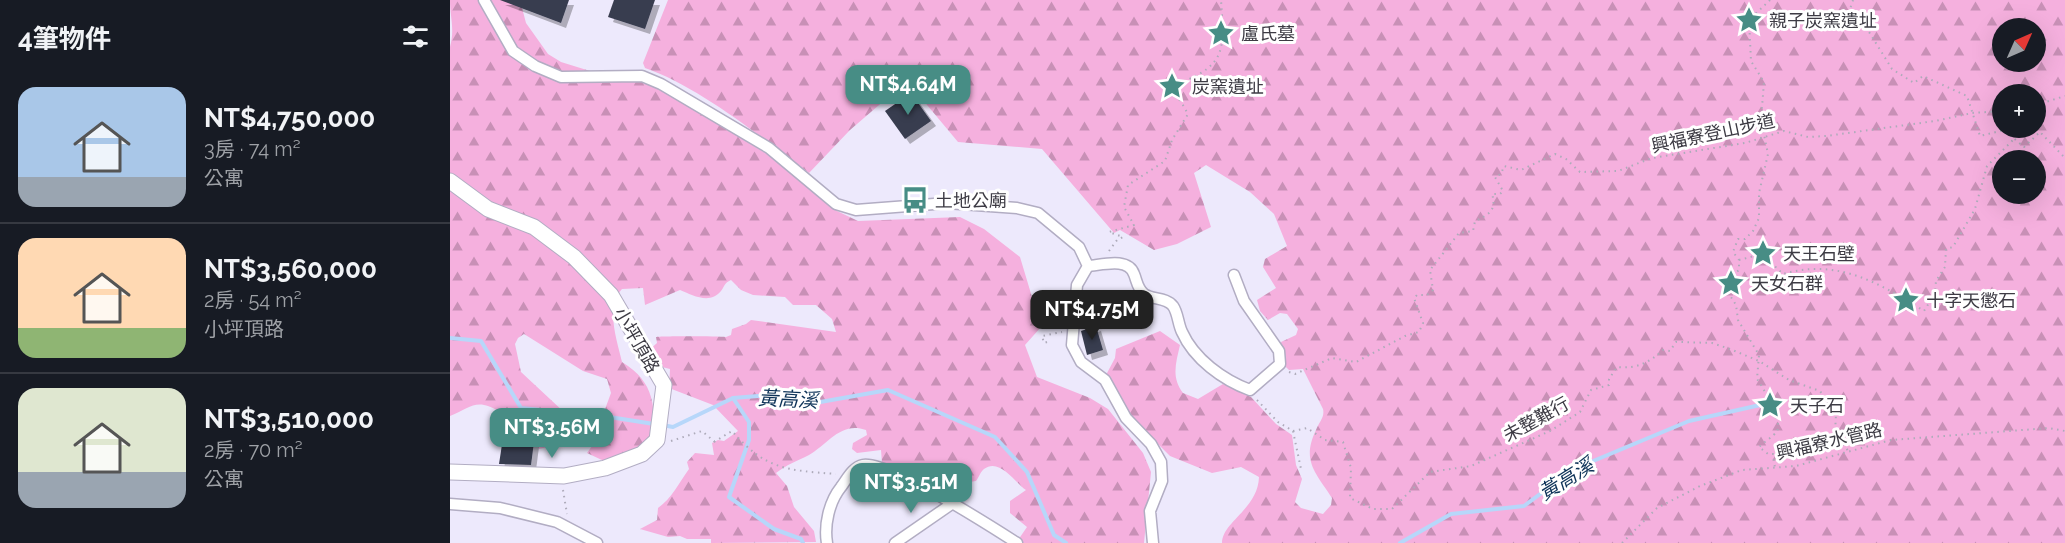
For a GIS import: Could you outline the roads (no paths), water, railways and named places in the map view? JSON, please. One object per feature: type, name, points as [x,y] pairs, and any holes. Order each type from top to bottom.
[{"type":"street","points":[[484,0],[513,51],[535,66],[561,76],[642,76],[661,84],[769,148],[836,204],[856,210],[947,203],[1017,208],[1038,213],[1079,247],[1088,266]]},
{"type":"street","name":"小坪頂路","points":[[450,181],[488,208],[534,227],[574,257],[611,295],[664,386],[657,441],[642,454],[605,468],[560,476],[450,472]]},
{"type":"street","points":[[1088,266],[1123,263],[1133,271],[1137,285],[1144,294],[1167,300],[1174,306],[1181,331],[1189,345],[1219,375],[1250,390],[1280,364],[1279,351],[1244,301],[1234,275]]},
{"type":"street","points":[[1088,266],[1077,285],[1072,345],[1076,356],[1105,380],[1126,418],[1151,444],[1161,462],[1162,482],[1150,512],[1153,543]]},
{"type":"street","points":[[827,543],[824,528],[837,492],[856,468],[864,464],[878,466],[952,503],[1017,543]]},
{"type":"street","points":[[895,543],[952,503]]},
{"type":"street","points":[[450,504],[500,508],[557,522],[597,543]]},
{"type":"waterway","name":"黃高溪","points":[[450,338],[481,341],[521,408],[603,416],[654,424]]},
{"type":"waterway","name":"黃高溪","points":[[662,425],[673,427],[733,398],[772,395],[809,404],[888,390],[995,437],[1027,472],[1054,535],[1066,543]]},
{"type":"waterway","points":[[733,398],[749,422],[749,440],[729,497],[774,529],[801,539],[803,543]]},
{"type":"waterway","name":"黃高溪","points":[[1400,543],[1451,514],[1524,506],[1574,469],[1689,421],[1769,403]]},
{"type":"place","name":"親子炭窯遺址","points":[[1749,20]]},
{"type":"place","name":"盧氏墓","points":[[1221,33]]},
{"type":"place","name":"炭窯遺址","points":[[1172,86]]},
{"type":"place","name":"土地公廟","points":[[915,200]]},
{"type":"place","name":"天王石壁","points":[[1763,253]]},
{"type":"place","name":"天女石群","points":[[1731,283]]},
{"type":"place","name":"十字天懲石","points":[[1906,300]]},
{"type":"place","name":"天子石","points":[[1770,405]]}]
